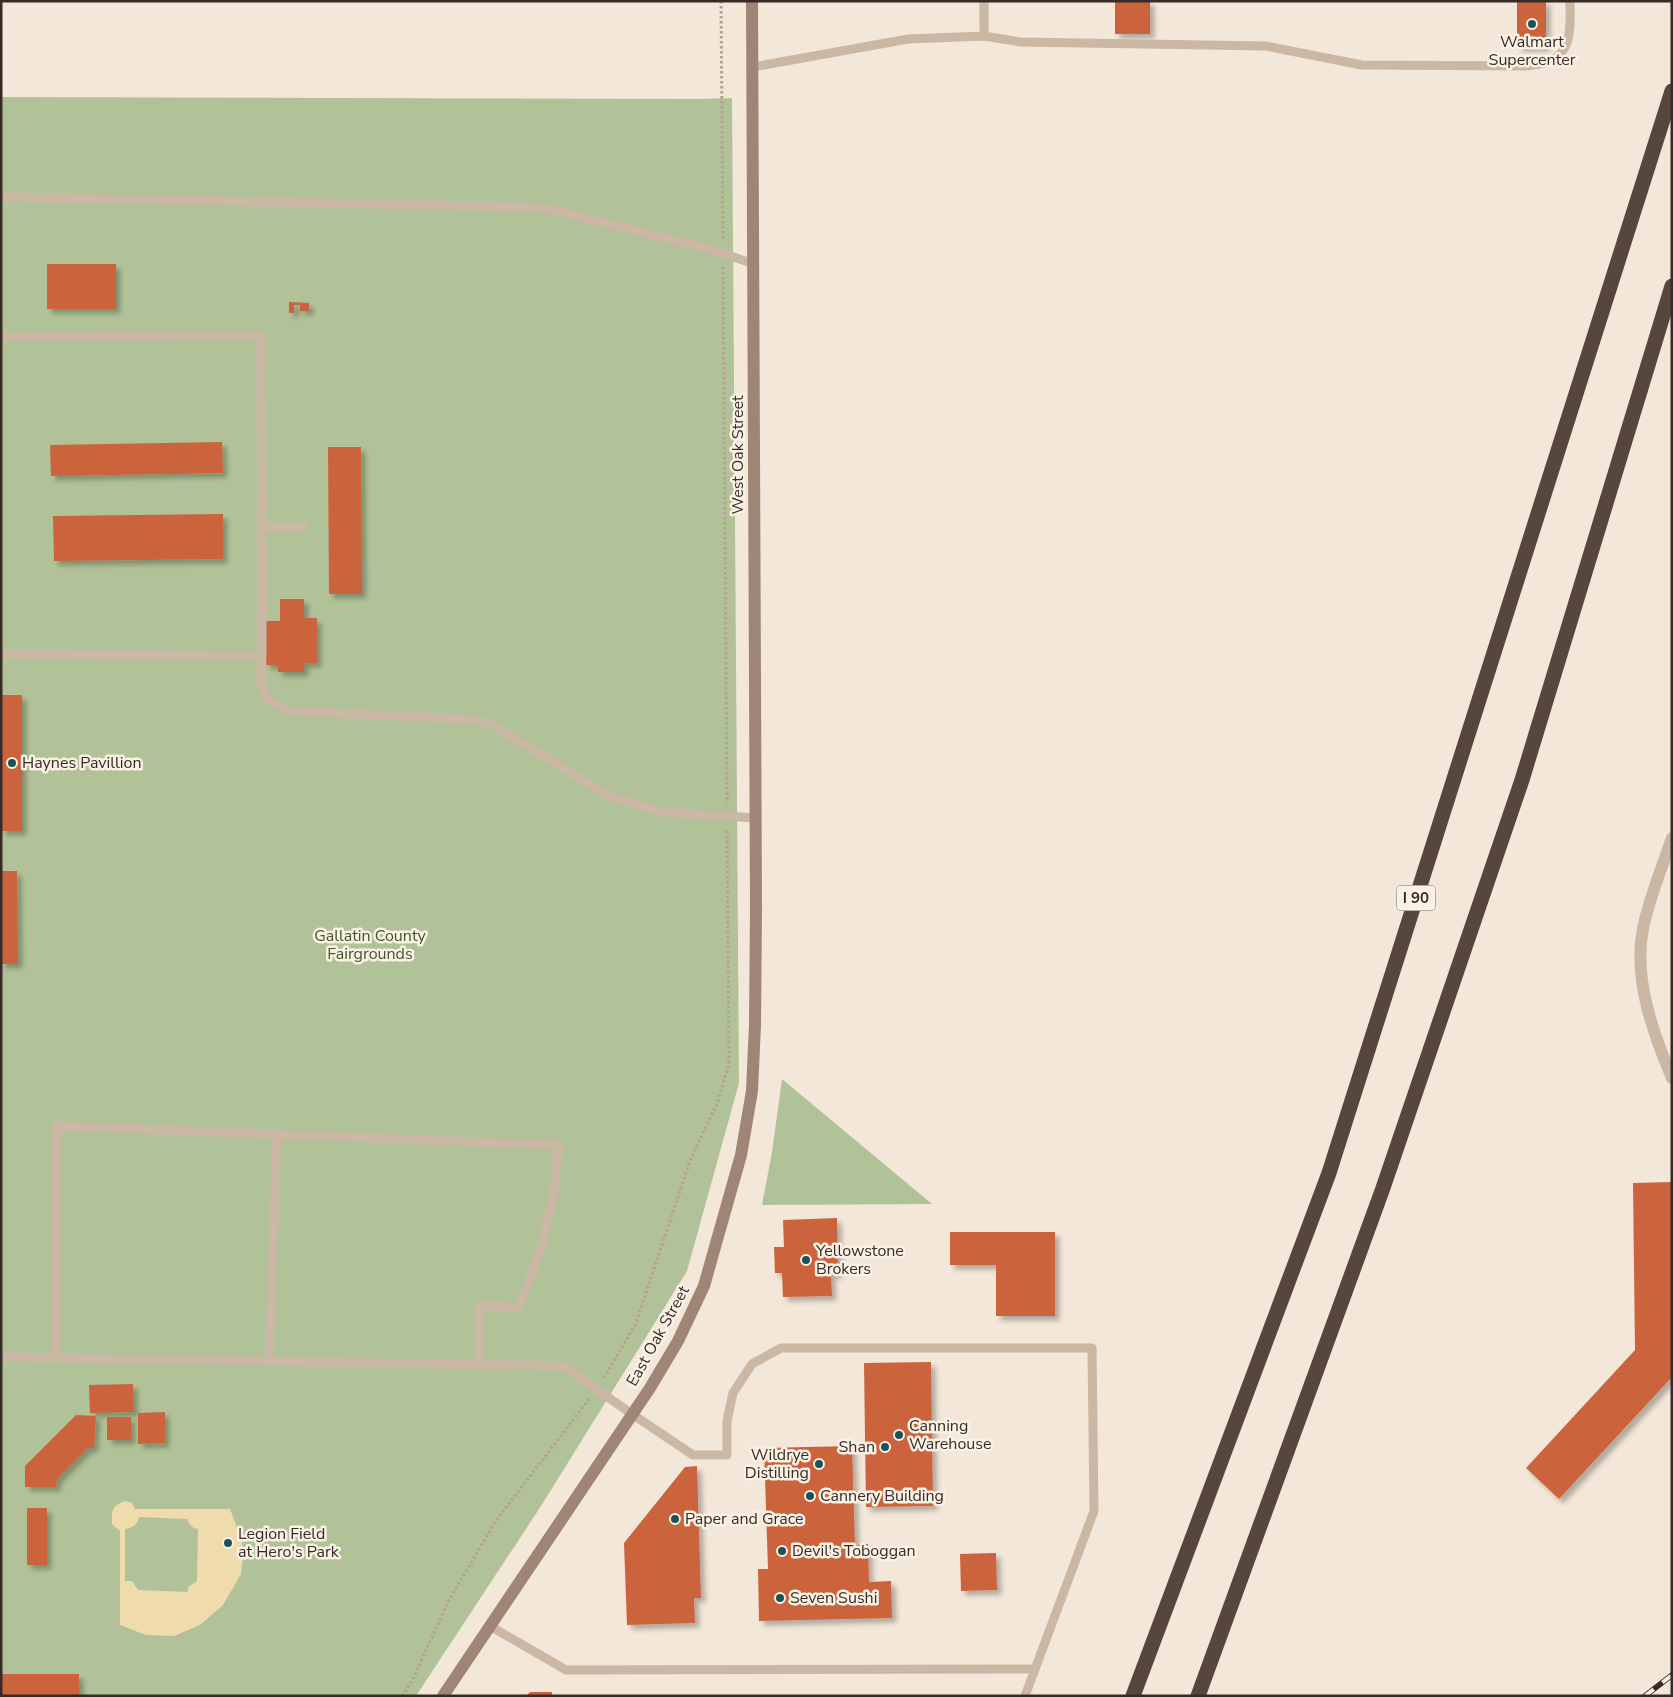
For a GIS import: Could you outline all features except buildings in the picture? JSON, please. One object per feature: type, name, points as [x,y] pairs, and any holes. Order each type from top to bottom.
[{"type":"highway","name":"I 90","points":[[1133,1696],[1329,1173],[1672,91]]},
{"type":"highway","points":[[1198,1696],[1383,1188],[1516,799],[1672,286]]},
{"type":"street","name":"West Oak Street","points":[[752,1],[756,908]]},
{"type":"street","points":[[1672,838],[1652,894],[1642,930],[1640,957],[1644,994],[1657,1042],[1672,1078]]},
{"type":"street","name":"East Oak Street","points":[[443,1696],[632,1414],[678,1341],[704,1286],[741,1155],[752,1091],[755,1025],[756,908]]},
{"type":"lane","points":[[984,1],[984,36]]},
{"type":"lane","points":[[753,67],[908,39],[984,36],[1020,42],[1266,46],[1362,65],[1528,66],[1548,62],[1560,55],[1570,38],[1570,1]]},
{"type":"lane","points":[[1,197],[541,207],[723,254],[754,264]]},
{"type":"lane","points":[[1,337],[261,336],[261,681],[267,699],[288,711],[466,719],[491,724],[609,796],[662,812],[756,818]]},
{"type":"lane","points":[[262,527],[304,527]]},
{"type":"lane","points":[[1,654],[262,655]]},
{"type":"lane","points":[[56,1358],[56,1126],[559,1145],[553,1197],[543,1238],[519,1307],[479,1306],[479,1364]]},
{"type":"lane","points":[[270,1361],[277,1134]]},
{"type":"lane","points":[[1,1357],[563,1366],[693,1455],[727,1455],[727,1421],[733,1394],[752,1364],[781,1348],[1092,1348],[1094,1511],[1025,1696]]},
{"type":"lane","points":[[490,1626],[566,1670],[1035,1669]]},
{"type":"path","points":[[402,1696],[412,1681],[448,1602],[495,1522],[597,1390],[635,1325],[691,1158],[717,1104],[728,1064],[721,1]]},
{"type":"green space","name":"Gallatin County Fairgrounds","points":[[1,97],[732,98],[739,1083],[687,1271],[541,1506],[416,1696],[1,1696]]},
{"type":"green space","points":[[782,1079],[932,1204],[762,1205],[772,1152]]},
{"type":"sand","points":[[125,1501],[132,1503],[135,1509],[230,1509],[242,1541],[241,1574],[223,1605],[200,1625],[174,1636],[146,1635],[120,1625],[120,1531],[112,1524],[112,1512],[117,1505]],"holes":[[[139,1517],[187,1519],[191,1526],[198,1529],[197,1581],[188,1587],[188,1592],[138,1590],[132,1581],[125,1581],[125,1529],[134,1526]]]},
{"type":"railway","points":[[1645,1696],[1672,1675]]},
{"type":"place","name":"Walmart Supercenter","points":[[1532,24]]},
{"type":"place","name":"Haynes Pavillion","points":[[12,763]]},
{"type":"place","name":"Yellowstone Brokers","points":[[806,1260]]},
{"type":"place","name":"Canning Warehouse","points":[[899,1435]]},
{"type":"place","name":"Shan","points":[[885,1447]]},
{"type":"place","name":"Wildrye Distilling","points":[[819,1464]]},
{"type":"place","name":"Cannery Building","points":[[810,1496]]},
{"type":"place","name":"Paper and Grace","points":[[675,1519]]},
{"type":"place","name":"Legion Field at Hero's Park","points":[[228,1543]]},
{"type":"place","name":"Devil's Toboggan","points":[[782,1551]]},
{"type":"place","name":"Seven Sushi","points":[[780,1598]]}]
